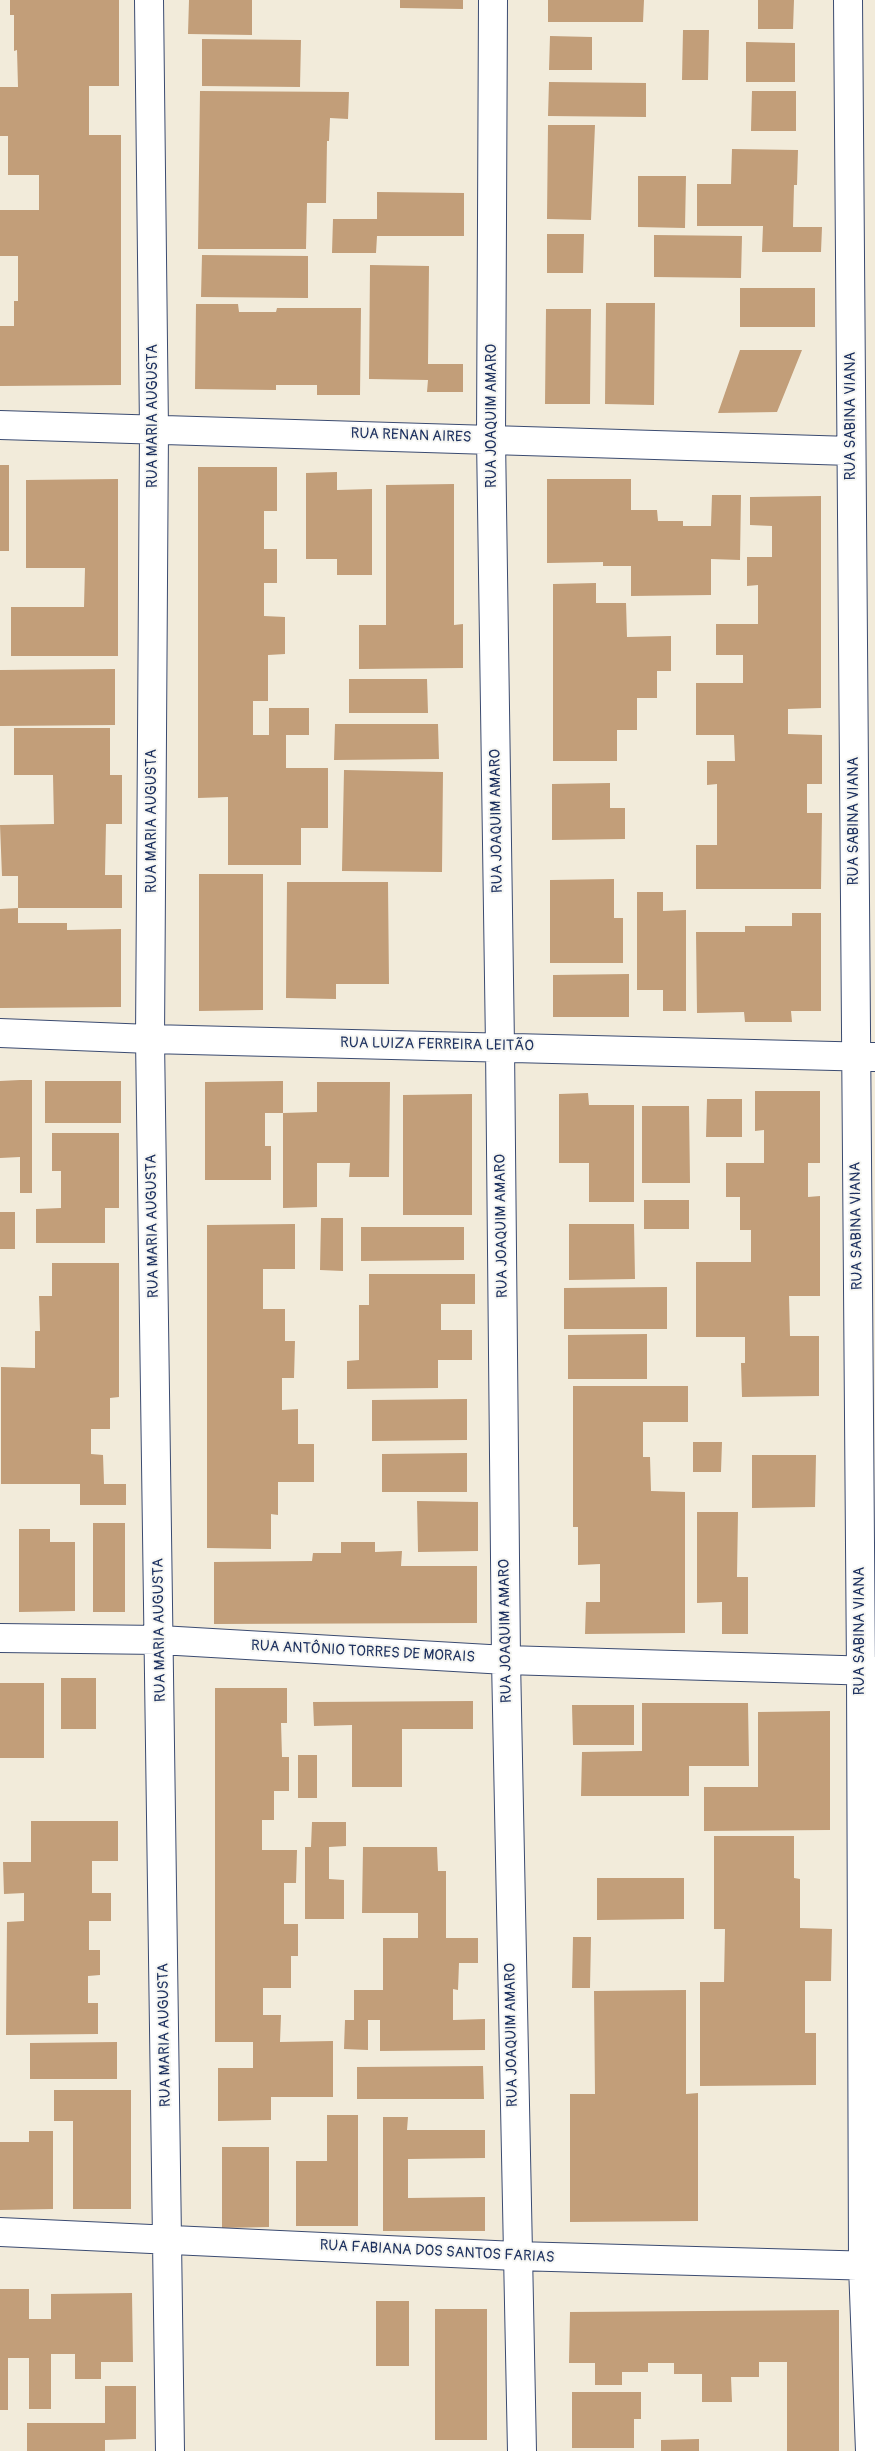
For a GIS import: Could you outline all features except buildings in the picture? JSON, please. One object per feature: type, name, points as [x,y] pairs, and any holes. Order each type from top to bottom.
[{"type":"street","name":"RUA MARIA AUGUSTA","points":[[149,0],[154,429],[150,1039],[170,2451]]},
{"type":"street","name":"RUA JOAQUIM AMARO","points":[[493,0],[491,438],[500,1046],[506,1660],[516,2256],[522,2451]]},
{"type":"street","name":"RUA SABINA VIANA","points":[[848,0],[851,451],[865,1057],[870,2451]]},
{"type":"street","name":"RUA RENAN AIRES","points":[[0,424],[491,438],[851,451]]},
{"type":"street","name":"RUA LUIZA FERREIRA LEITÃO","points":[[0,1033],[150,1039],[500,1046],[865,1057]]},
{"type":"street","name":"RUA ANTÔNIO TORRES DE MORAIS","points":[[0,1638],[160,1640],[506,1660],[868,1671]]},
{"type":"street","name":"RUA FABIANA DOS SANTOS FARIAS","points":[[0,2232],[516,2256],[869,2266]]}]
